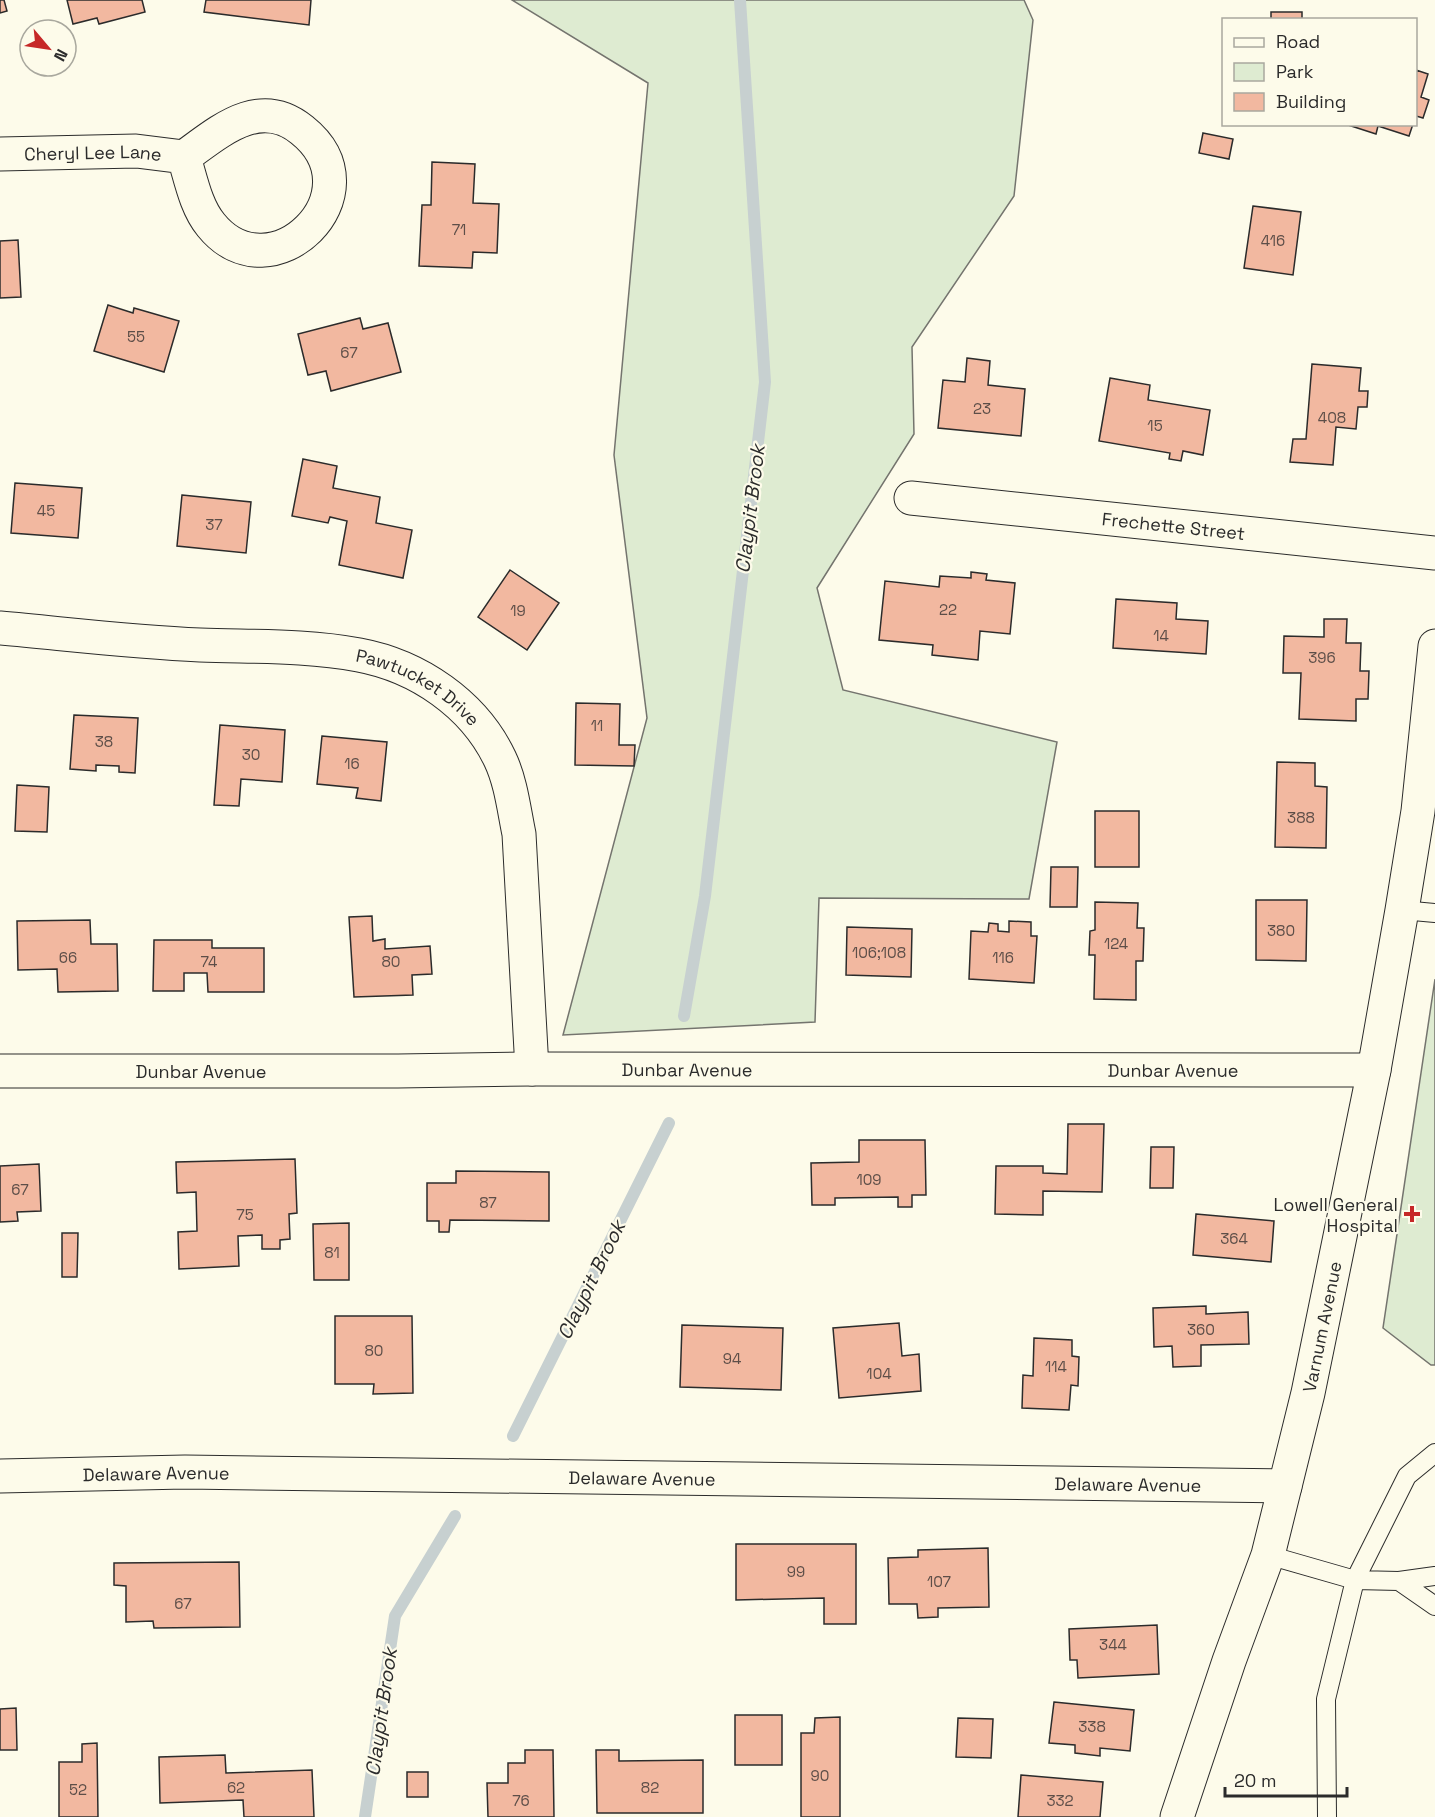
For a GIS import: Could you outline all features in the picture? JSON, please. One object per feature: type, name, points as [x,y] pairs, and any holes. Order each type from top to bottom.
[{"type":"street","name":"Cheryl Lee Lane","points":[[0,154],[136,151],[184,158],[227,126],[241,120],[255,116],[285,120],[298,126],[319,147],[329,175],[325,205],[315,223],[300,238],[274,249],[246,248],[228,240],[212,226],[198,202],[184,158]]},
{"type":"street","name":"Frechette Street","points":[[911,498],[1435,553]]},
{"type":"street","name":"Pawtucket Drive","points":[[0,628],[173,644],[320,650],[359,655],[395,665],[427,681],[458,702],[483,730],[501,760],[512,796],[519,834],[532,1069]]},
{"type":"street","name":"Varnum Avenue","points":[[1177,1817],[1229,1661],[1268,1555],[1308,1393],[1374,1070],[1402,910],[1418,811],[1435,646]]},
{"type":"street","name":"Dunbar Avenue","points":[[0,1071],[1374,1070]]},
{"type":"street","name":"Delaware Avenue","points":[[0,1476],[185,1472],[1285,1486]]},
{"type":"lane","points":[[1402,910],[1435,913]]},
{"type":"lane","points":[[1327,1817],[1326,1699],[1355,1580],[1407,1476],[1435,1453]]},
{"type":"lane","points":[[1268,1555],[1355,1580],[1399,1581],[1435,1576]]},
{"type":"lane","points":[[1399,1581],[1435,1606]]},
{"type":"green space","points":[[512,0],[1024,0],[1033,20],[1014,196],[912,347],[914,434],[817,588],[843,690],[1057,742],[1029,899],[819,898],[815,1022],[563,1035],[647,718],[614,455],[648,83]]},
{"type":"green space","points":[[1435,979],[1435,1365],[1431,1365],[1383,1328]]},
{"type":"building","points":[[0,0],[4,0],[7,11],[0,13]]},
{"type":"building","points":[[67,0],[142,0],[145,12],[99,24],[97,18],[78,23],[78,18],[72,18]]},
{"type":"building","points":[[206,0],[311,0],[309,25],[204,12]]},
{"type":"building","points":[[1271,12],[1302,12],[1302,18],[1271,18]]},
{"type":"building","points":[[1417,70],[1428,74],[1421,97],[1429,100],[1423,118],[1417,116]]},
{"type":"building","points":[[1351,126],[1378,126],[1376,134]]},
{"type":"building","points":[[1378,126],[1412,126],[1409,136]]},
{"type":"building","points":[[1203,133],[1233,139],[1229,159],[1199,153]]},
{"type":"building","points":[[432,162],[475,164],[473,203],[499,204],[497,253],[473,252],[472,268],[419,266],[422,205],[431,205]]},
{"type":"building","points":[[1253,206],[1301,212],[1293,275],[1244,268]]},
{"type":"building","points":[[18,240],[21,297],[0,298],[0,241]]},
{"type":"building","points":[[108,305],[133,313],[134,308],[179,321],[164,372],[94,351]]},
{"type":"building","points":[[360,318],[363,329],[388,323],[401,372],[331,391],[326,371],[308,375],[298,334]]},
{"type":"building","points":[[967,358],[990,361],[988,385],[1025,389],[1021,436],[938,428],[943,380],[965,382]]},
{"type":"building","points":[[1312,364],[1361,368],[1359,391],[1368,391],[1367,407],[1358,407],[1356,429],[1336,427],[1333,465],[1290,462],[1293,439],[1306,439]]},
{"type":"building","points":[[1110,378],[1150,385],[1148,400],[1210,410],[1203,455],[1183,451],[1181,461],[1169,459],[1170,453],[1099,441]]},
{"type":"building","points":[[303,459],[337,466],[333,488],[380,497],[376,523],[412,530],[403,578],[339,565],[347,521],[330,517],[328,523],[292,516]]},
{"type":"building","points":[[15,483],[82,488],[78,538],[11,533]]},
{"type":"building","points":[[182,495],[251,502],[246,553],[177,546]]},
{"type":"building","points":[[510,570],[559,603],[527,650],[478,617]]},
{"type":"building","points":[[971,572],[987,574],[986,580],[1015,583],[1010,634],[980,631],[978,660],[932,655],[933,645],[879,640],[885,581],[939,587],[940,576],[971,578]]},
{"type":"building","points":[[1116,599],[1177,603],[1176,619],[1208,621],[1206,654],[1113,648]]},
{"type":"building","points":[[1324,619],[1347,619],[1346,643],[1361,643],[1360,671],[1369,671],[1368,699],[1356,699],[1356,721],[1299,719],[1301,673],[1283,673],[1284,636],[1324,637]]},
{"type":"building","points":[[576,703],[620,704],[619,745],[635,745],[634,766],[575,765]]},
{"type":"building","points":[[74,715],[138,718],[135,773],[119,772],[119,766],[96,765],[96,771],[70,769]]},
{"type":"building","points":[[220,725],[285,730],[282,782],[241,779],[239,806],[214,805]]},
{"type":"building","points":[[322,736],[387,742],[381,801],[356,798],[358,788],[317,784]]},
{"type":"building","points":[[1277,762],[1315,763],[1315,786],[1327,787],[1326,848],[1275,847]]},
{"type":"building","points":[[17,785],[49,787],[47,832],[15,831]]},
{"type":"building","points":[[1095,811],[1139,811],[1139,867],[1095,867]]},
{"type":"building","points":[[1051,867],[1078,867],[1077,907],[1050,907]]},
{"type":"building","points":[[1256,900],[1307,900],[1306,961],[1256,960]]},
{"type":"building","points":[[1095,902],[1138,903],[1137,928],[1144,928],[1143,961],[1136,961],[1136,1000],[1094,999],[1095,955],[1089,955],[1090,931],[1095,930]]},
{"type":"building","points":[[372,916],[373,941],[385,939],[385,949],[430,946],[432,974],[412,975],[413,995],[354,997],[349,917]]},
{"type":"building","points":[[90,920],[91,944],[117,944],[118,991],[58,992],[57,969],[18,970],[17,921]]},
{"type":"building","points":[[1009,921],[1031,922],[1031,936],[1037,936],[1034,983],[969,979],[971,931],[988,932],[989,923],[998,924],[998,931],[1009,932]]},
{"type":"building","points":[[847,927],[912,929],[911,977],[846,975]]},
{"type":"building","points":[[154,940],[212,940],[212,948],[264,948],[264,992],[208,992],[207,973],[184,973],[184,991],[153,991]]},
{"type":"building","points":[[1068,1124],[1104,1124],[1102,1192],[1043,1191],[1043,1215],[995,1214],[996,1166],[1043,1166],[1043,1173],[1067,1174]]},
{"type":"building","points":[[859,1140],[925,1140],[926,1195],[912,1195],[912,1207],[898,1207],[898,1197],[835,1198],[835,1205],[812,1205],[811,1163],[859,1162]]},
{"type":"building","points":[[1151,1147],[1174,1147],[1173,1188],[1150,1188]]},
{"type":"building","points":[[295,1159],[297,1213],[289,1214],[290,1239],[280,1240],[280,1249],[262,1249],[262,1235],[238,1236],[239,1266],[179,1269],[178,1232],[197,1231],[196,1192],[177,1193],[176,1162]]},
{"type":"building","points":[[39,1164],[41,1211],[17,1212],[18,1221],[0,1222],[0,1166]]},
{"type":"building","points":[[456,1171],[549,1172],[549,1221],[450,1220],[449,1232],[439,1232],[439,1221],[427,1221],[427,1183],[456,1183]]},
{"type":"building","points":[[1196,1214],[1274,1221],[1271,1262],[1193,1255]]},
{"type":"building","points":[[349,1223],[349,1280],[314,1280],[313,1224]]},
{"type":"building","points":[[62,1233],[78,1233],[77,1277],[62,1277]]},
{"type":"building","points":[[1206,1306],[1206,1314],[1248,1312],[1249,1344],[1201,1345],[1201,1366],[1173,1367],[1172,1346],[1154,1347],[1153,1308]]},
{"type":"building","points":[[335,1316],[412,1316],[413,1393],[373,1394],[374,1384],[335,1384]]},
{"type":"building","points":[[899,1323],[902,1356],[919,1354],[921,1391],[839,1398],[833,1328]]},
{"type":"building","points":[[682,1325],[783,1328],[781,1390],[680,1387]]},
{"type":"building","points":[[1034,1338],[1072,1340],[1072,1356],[1079,1357],[1078,1386],[1071,1385],[1069,1410],[1022,1408],[1023,1375],[1033,1376]]},
{"type":"building","points":[[736,1544],[856,1544],[856,1624],[824,1624],[824,1598],[736,1600]]},
{"type":"building","points":[[988,1548],[989,1607],[938,1608],[938,1617],[918,1618],[917,1604],[889,1604],[888,1558],[918,1557],[918,1550]]},
{"type":"building","points":[[239,1562],[240,1627],[154,1628],[153,1621],[126,1622],[126,1586],[114,1585],[114,1563]]},
{"type":"building","points":[[1157,1625],[1159,1674],[1078,1678],[1077,1660],[1070,1660],[1069,1629]]},
{"type":"building","points":[[1054,1702],[1134,1710],[1130,1751],[1100,1748],[1100,1756],[1075,1753],[1075,1745],[1049,1743]]},
{"type":"building","points":[[16,1708],[17,1750],[0,1750],[0,1709]]},
{"type":"building","points":[[735,1715],[782,1715],[782,1765],[735,1765]]},
{"type":"building","points":[[840,1717],[840,1817],[801,1817],[801,1733],[814,1733],[815,1718]]},
{"type":"building","points":[[958,1718],[993,1719],[991,1758],[956,1757]]},
{"type":"building","points":[[97,1743],[98,1817],[59,1817],[59,1762],[82,1762],[82,1744]]},
{"type":"building","points":[[525,1750],[553,1750],[554,1817],[488,1817],[487,1783],[508,1783],[508,1763],[525,1763]]},
{"type":"building","points":[[596,1750],[619,1750],[619,1761],[703,1760],[703,1813],[597,1813]]},
{"type":"building","points":[[225,1755],[226,1773],[312,1770],[314,1817],[244,1817],[243,1800],[160,1803],[159,1757]]},
{"type":"building","points":[[407,1772],[428,1772],[428,1797],[407,1797]]},
{"type":"building","points":[[1021,1775],[1103,1782],[1100,1817],[1018,1817]]},
{"type":"waterway","name":"Claypit Brook","points":[[684,1016],[705,896],[765,382],[740,0]]},
{"type":"waterway","name":"Claypit Brook","points":[[513,1436],[669,1123]]},
{"type":"waterway","name":"Claypit Brook","points":[[365,1817],[395,1616],[455,1516]]},
{"type":"place","name":"Lowell General Hospital","points":[[1412,1214]]}]
